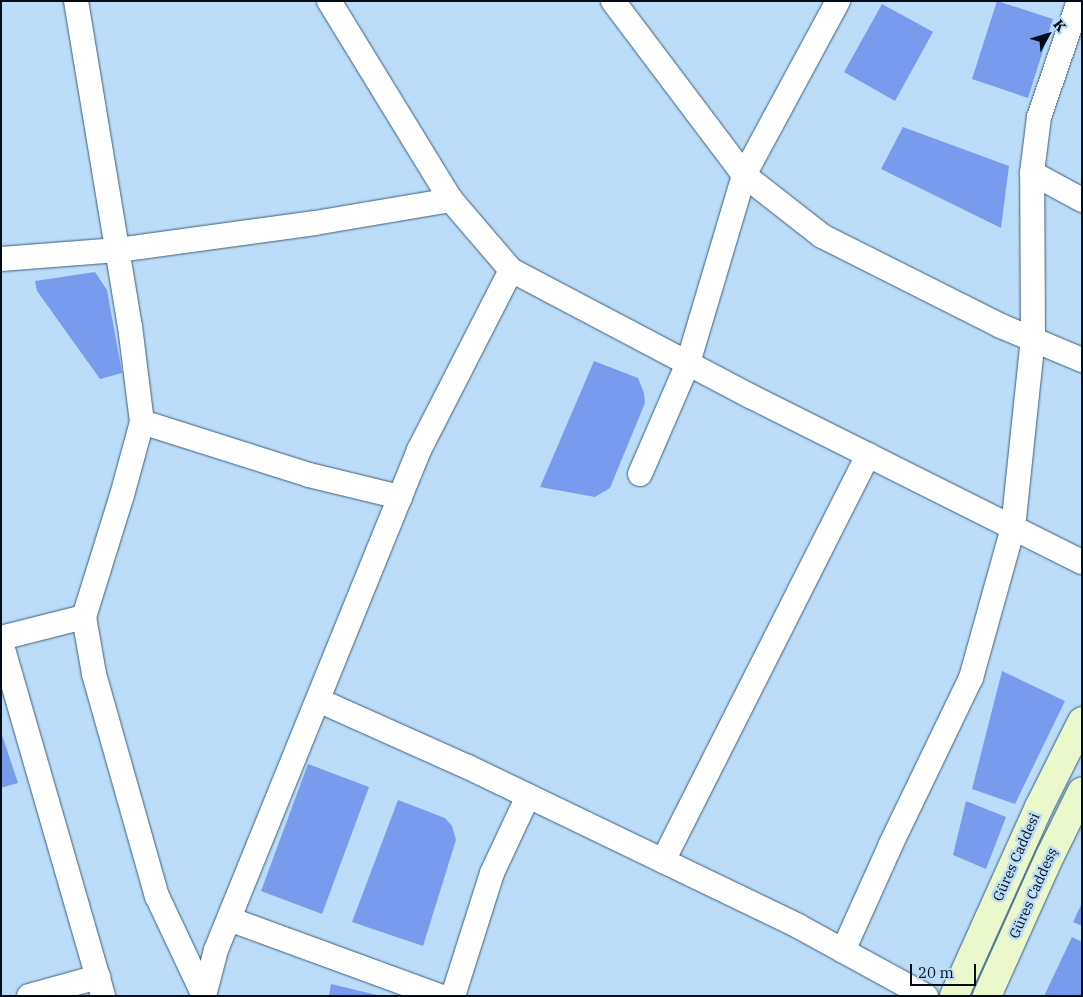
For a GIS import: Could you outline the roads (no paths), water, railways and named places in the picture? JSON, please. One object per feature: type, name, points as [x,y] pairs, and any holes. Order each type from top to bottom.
[{"type":"street","points":[[76,1],[118,250],[142,422],[122,495],[84,617],[94,674],[157,896],[204,996]]},
{"type":"street","points":[[329,1],[452,200],[511,270],[688,363],[1082,562]]},
{"type":"street","points":[[613,1],[744,175],[822,236],[1001,326],[1082,360]]},
{"type":"street","points":[[640,474],[688,363],[744,175],[838,1]]},
{"type":"street","points":[[843,951],[891,844],[970,678],[1013,528],[1033,338],[1032,173],[1039,117],[1075,38],[1079,1]]},
{"type":"street","points":[[1032,173],[1082,200]]},
{"type":"street","points":[[1,259],[118,250],[315,223],[452,200]]},
{"type":"street","points":[[204,996],[216,950],[419,450],[511,270]]},
{"type":"street","points":[[142,422],[309,475],[400,497]]},
{"type":"street","points":[[663,861],[868,455]]},
{"type":"street","points":[[1,638],[84,617]]},
{"type":"street","points":[[1,642],[100,987],[29,996]]},
{"type":"street","points":[[318,700],[528,796],[798,926],[926,996]]},
{"type":"street","name":"Güres Caddesi","points":[[954,996],[1039,807],[1082,721]]},
{"type":"street","name":"Güres Caddesş","points":[[987,996],[1050,856],[1082,791]]},
{"type":"street","points":[[453,996],[492,873],[528,796]]},
{"type":"street","points":[[229,919],[439,996]]}]
